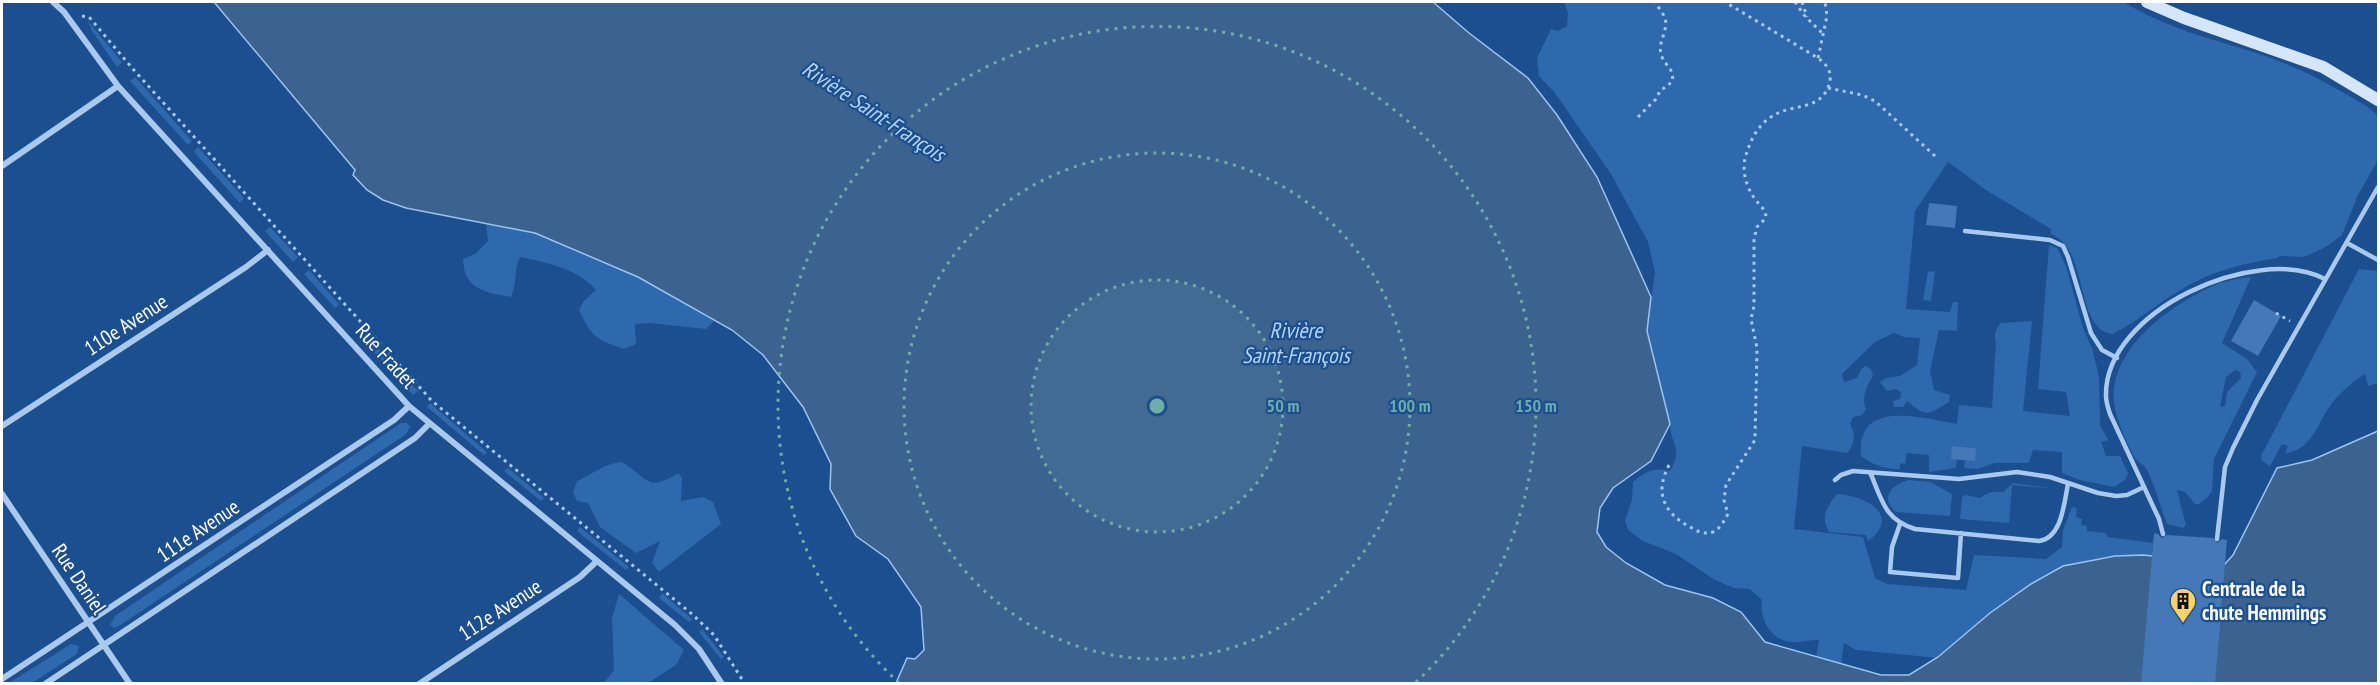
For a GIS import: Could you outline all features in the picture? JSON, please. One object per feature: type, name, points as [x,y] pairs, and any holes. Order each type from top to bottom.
[{"type":"street","name":"Rue Fradet","points":[[53,2],[64,12],[118,86],[409,406],[683,632],[709,663],[722,684]]},
{"type":"street","name":"Rue Fradet","points":[[61,2],[64,12]]},
{"type":"street","points":[[2148,2],[2184,18],[2323,67],[2379,100]]},
{"type":"street","points":[[2,166],[118,86]]},
{"type":"street","name":"110e Avenue","points":[[2,426],[246,267],[268,250]]},
{"type":"street","name":"111e Avenue","points":[[2,679],[394,420],[409,406]]},
{"type":"street","name":"111e Avenue","points":[[45,684],[415,438],[429,424]]},
{"type":"street","name":"Rue Daniel","points":[[2,494],[130,684]]},
{"type":"street","name":"112e Avenue","points":[[419,684],[580,577],[597,561]]},
{"type":"lane","points":[[2217,539],[2225,467],[2257,400],[2379,187]]},
{"type":"lane","points":[[1965,231],[2050,240],[2063,246],[2091,333],[2102,350],[2117,358]]},
{"type":"lane","points":[[2347,243],[2379,260]]},
{"type":"lane","points":[[2163,534],[2159,519],[2110,414],[2106,398],[2107,384],[2123,346],[2155,314],[2183,295],[2207,284],[2249,271],[2285,268],[2301,269],[2325,279]]},
{"type":"lane","points":[[1835,480],[1853,471],[1959,479],[2017,472],[2050,477],[2067,484],[2116,496],[2127,495],[2144,487]]},
{"type":"lane","points":[[1870,472],[1886,509],[1900,524],[1915,529],[2046,540],[2054,532],[2061,519],[2067,484]]},
{"type":"lane","points":[[1900,524],[1892,547],[1890,572],[1958,578],[1961,533]]},
{"type":"path","points":[[1638,117],[1656,99],[1660,91],[1672,82],[1674,75],[1662,57],[1660,49],[1666,26],[1665,17],[1655,2]]},
{"type":"path","points":[[1669,465],[1663,477],[1661,491],[1666,507],[1677,520],[1698,531],[1706,533],[1714,531],[1728,514],[1724,500],[1726,485],[1755,440],[1757,348],[1751,319],[1754,306],[1754,239],[1757,227],[1766,218],[1766,213],[1749,188],[1744,171],[1745,157],[1763,123],[1783,110],[1814,103],[1822,98],[1828,88],[1830,71],[1818,58],[1725,2]]},
{"type":"path","points":[[1795,2],[1824,35]]},
{"type":"path","points":[[1802,2],[1808,18]]},
{"type":"path","points":[[1818,58],[1827,16],[1825,2]]},
{"type":"path","name":"Rue Fradet","points":[[89,17],[414,382],[451,418],[698,619],[724,648],[745,684]]},
{"type":"path","points":[[1828,88],[1862,95],[1875,101],[1935,156]]},
{"type":"path","points":[[2276,313],[2281,315]]},
{"type":"path","points":[[407,388],[414,382]]},
{"type":"path","points":[[446,424],[451,418]]},
{"type":"shaded area","points":[[1564,2],[2124,2],[2172,26],[2290,66],[2323,81],[2363,104],[2378,116],[2378,160],[2358,195],[2342,235],[2327,246],[2302,257],[2280,256],[2229,268],[2206,277],[2175,293],[2113,334],[2101,329],[2092,319],[2072,256],[2063,242],[2051,234],[2051,229],[1986,190],[1948,162],[1915,211],[1906,309],[1950,312],[1953,302],[1958,302],[1957,331],[1939,330],[1930,371],[1934,390],[1950,395],[1949,402],[1927,413],[1907,401],[1903,407],[1894,407],[1893,401],[1900,399],[1901,392],[1896,389],[1887,391],[1880,382],[1886,378],[1900,376],[1917,365],[1920,338],[1904,337],[1894,333],[1875,342],[1842,374],[1844,382],[1857,378],[1862,368],[1866,366],[1871,369],[1873,376],[1864,396],[1866,409],[1862,415],[1853,417],[1850,424],[1854,436],[1850,450],[1847,453],[1802,446],[1794,529],[1863,537],[1875,578],[1887,584],[1966,590],[1974,555],[2046,559],[2062,547],[2063,530],[2072,507],[2077,508],[2076,517],[2082,519],[2081,525],[2087,526],[2087,531],[2106,533],[2107,537],[2153,543],[2152,556],[2119,556],[2089,560],[2061,570],[2010,599],[1938,658],[1856,650],[1844,643],[1841,665],[1816,658],[1819,640],[1791,642],[1772,633],[1762,614],[1762,600],[1750,589],[1734,588],[1715,580],[1676,554],[1643,541],[1628,530],[1625,520],[1632,500],[1633,482],[1650,471],[1659,469],[1670,471],[1676,457],[1676,447],[1647,331],[1655,272],[1648,242],[1611,174],[1555,93],[1539,76],[1537,58],[1551,29],[1558,31],[1567,26],[1568,13]]},
{"type":"shaded area","points":[[88,21],[122,62],[117,67],[92,31]]},
{"type":"shaded area","points":[[135,77],[192,141],[188,145],[130,81]]},
{"type":"shaded area","points":[[198,147],[244,198],[240,203],[194,152]]},
{"type":"shaded area","points":[[486,223],[535,233],[638,277],[714,321],[706,329],[650,323],[635,324],[636,344],[624,349],[601,340],[592,332],[579,310],[583,302],[596,290],[571,272],[551,264],[520,257],[511,297],[478,288],[467,277],[463,259],[475,254],[488,241]]},
{"type":"shaded area","points":[[270,227],[298,257],[293,262],[265,231]]},
{"type":"shaded area","points":[[2049,245],[2057,248],[2066,266],[2083,328],[2092,348],[2099,377],[2100,425],[2108,440],[2101,442],[2106,456],[2120,456],[2128,473],[2125,480],[2114,487],[2080,480],[2062,473],[2062,452],[2033,450],[2029,463],[1995,463],[1977,469],[1964,468],[1965,460],[1976,448],[1953,446],[1957,459],[1956,468],[1929,472],[1929,455],[1907,453],[1905,464],[1900,463],[1900,469],[1879,466],[1861,456],[1862,438],[1869,426],[1880,419],[1910,416],[1957,424],[1959,405],[1992,408],[1995,335],[2001,323],[2032,321],[2023,411],[2070,416],[2066,392],[2038,389]]},
{"type":"shaded area","points":[[2359,269],[2378,271],[2378,383],[2368,386],[2365,374],[2354,382],[2340,394],[2328,409],[2316,431],[2301,448],[2285,453],[2288,446],[2282,444],[2270,466],[2262,461],[2261,456]]},
{"type":"shaded area","points":[[309,270],[339,304],[335,308],[304,274]]},
{"type":"shaded area","points":[[1935,271],[1931,301],[1923,300],[1928,272]]},
{"type":"shaded area","points":[[2251,277],[2222,343],[2247,359],[2257,372],[2214,459],[2212,491],[2207,498],[2195,504],[2185,492],[2177,490],[2186,525],[2183,528],[2167,524],[2146,468],[2133,454],[2120,424],[2114,403],[2115,383],[2122,364],[2133,346],[2165,314],[2202,291],[2220,283]],"holes":[[[2235,370],[2240,372],[2241,378],[2227,392],[2225,406],[2220,407],[2226,377]]]},
{"type":"shaded area","points":[[368,336],[390,361],[386,365],[363,340]]},
{"type":"shaded area","points":[[398,370],[418,391],[413,395],[394,373]]},
{"type":"shaded area","points":[[430,403],[487,452],[484,455],[427,407]]},
{"type":"shaded area","points":[[401,423],[407,423],[410,427],[405,435],[119,626],[114,628],[110,625],[115,616]]},
{"type":"shaded area","points":[[622,462],[643,478],[654,483],[678,473],[682,478],[681,501],[703,497],[713,502],[721,524],[659,572],[652,563],[660,541],[636,553],[600,527],[588,503],[577,501],[573,493],[577,481],[603,467]]},
{"type":"shaded area","points":[[508,468],[544,498],[541,501],[504,471]]},
{"type":"shaded area","points":[[1909,480],[1930,482],[1952,494],[1950,516],[1896,512],[1888,501],[1888,496],[1893,488]]},
{"type":"shaded area","points":[[2013,483],[2056,489],[2012,485],[2009,523],[1960,519],[1962,497],[1966,495],[1980,498],[1991,492],[2003,492]]},
{"type":"shaded area","points":[[1837,494],[1868,502],[1881,515],[1882,523],[1878,532],[1868,541],[1866,535],[1829,532],[1825,516],[1830,503]]},
{"type":"shaded area","points":[[580,527],[629,567],[626,570],[577,531]]},
{"type":"shaded area","points":[[662,593],[692,619],[689,622],[659,598]]},
{"type":"shaded area","points":[[619,594],[684,650],[676,665],[648,683],[604,683],[614,670],[612,619]]},
{"type":"shaded area","points":[[702,629],[724,657],[721,659],[699,632]]},
{"type":"shaded area","points":[[71,644],[79,646],[77,654],[32,683],[9,683]]},
{"type":"water","name":"Rivière Saint-François","points":[[214,2],[1433,2],[1528,78],[1557,115],[1597,177],[1651,297],[1647,331],[1670,424],[1651,461],[1613,488],[1600,508],[1597,532],[1606,547],[1626,563],[1665,585],[1713,598],[1741,612],[1765,642],[1881,675],[1909,675],[1938,657],[1990,613],[2031,584],[2063,566],[2115,556],[2143,555],[2225,564],[2233,555],[2277,468],[2312,460],[2378,431],[2378,683],[896,683],[907,658],[915,659],[924,650],[921,607],[888,559],[856,536],[830,489],[831,464],[803,407],[763,355],[732,330],[638,277],[535,233],[406,208],[383,200],[367,190],[353,175],[355,170]]},
{"type":"building","points":[[1929,203],[1957,206],[1955,228],[1926,225]]},
{"type":"building","points":[[2254,300],[2281,316],[2258,356],[2231,341]]},
{"type":"building","points":[[1952,446],[1976,448],[1975,461],[1951,459]]},
{"type":"building","name":"Centrale de la chute Hemmings","points":[[2154,533],[2162,538],[2167,535],[2213,538],[2217,543],[2222,539],[2227,540],[2215,684],[2141,684]]},
{"type":"place","name":"Centrale de la chute Hemmings","points":[[2183,624]]}]
